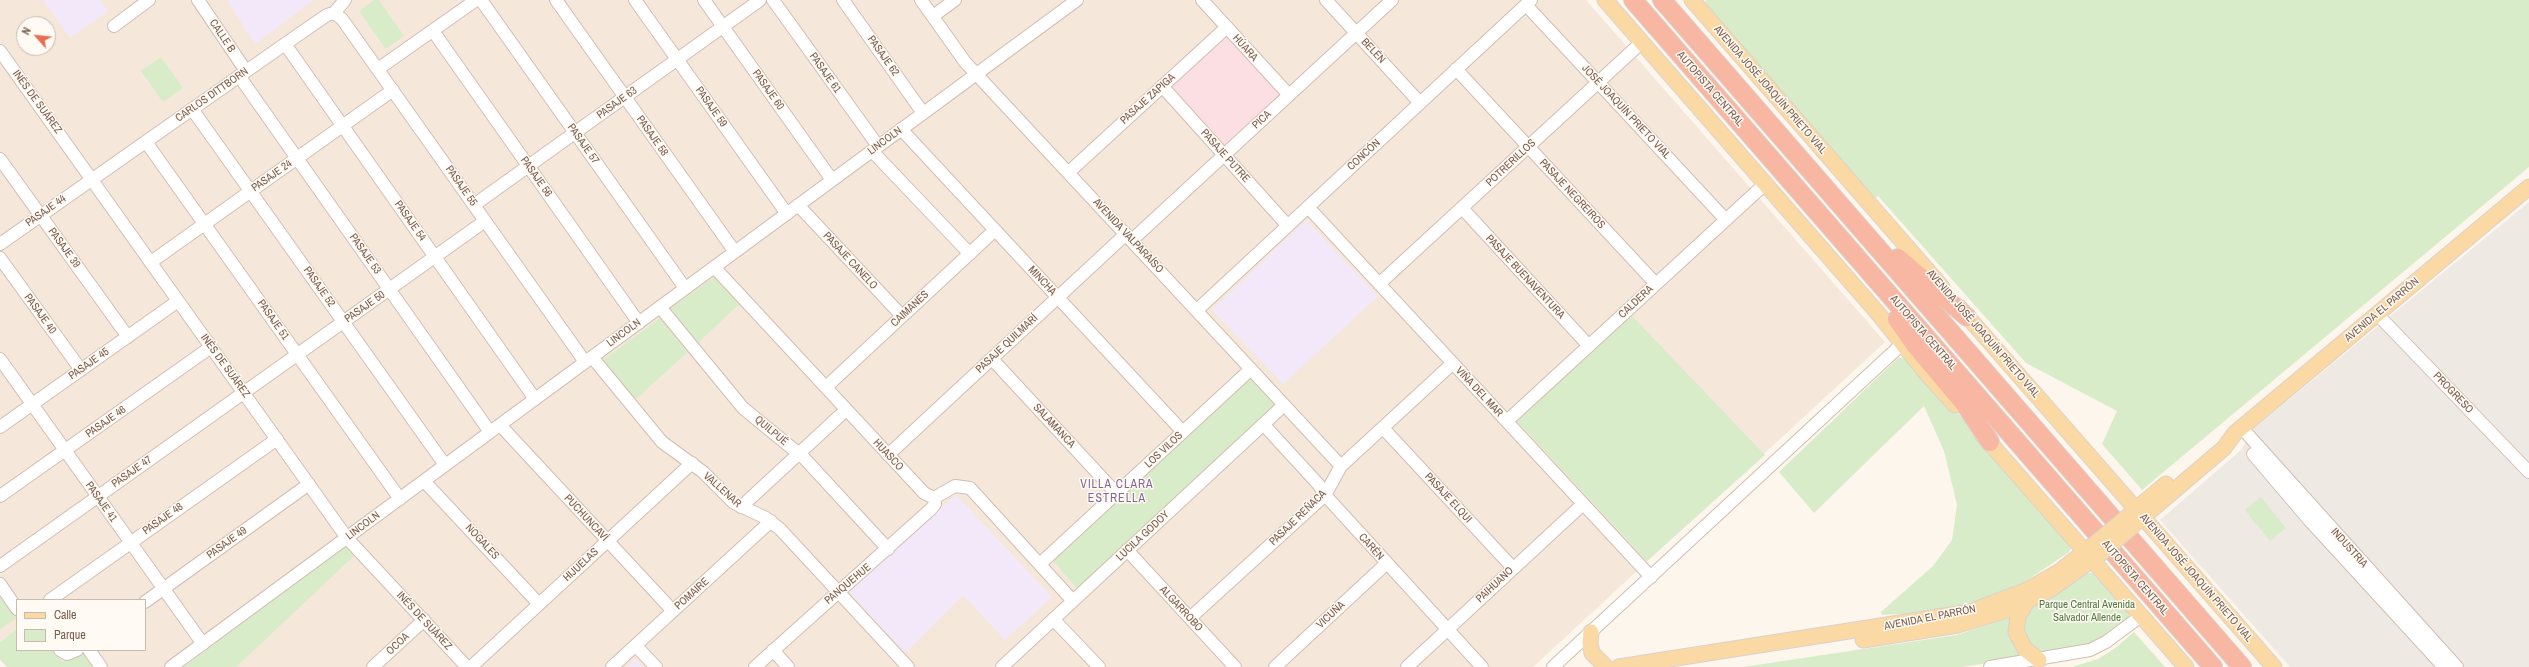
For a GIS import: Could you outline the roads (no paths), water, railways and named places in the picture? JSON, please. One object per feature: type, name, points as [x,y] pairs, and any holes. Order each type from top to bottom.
[{"type":"highway","name":"AUTOPISTA CENTRAL","points":[[1633,0],[2213,667]]},
{"type":"highway","name":"AUTOPISTA CENTRAL","points":[[1662,0],[2242,667]]},
{"type":"highway","points":[[1853,220],[1967,317]]},
{"type":"highway","points":[[1865,267],[1910,338],[1964,403],[1990,442]]},
{"type":"main road","points":[[1605,0],[1766,183],[1876,311],[1902,344],[2093,553],[2141,616],[2186,667]]},
{"type":"main road","name":"AVENIDA JOSÉ JOAQUÍN PRIETO VIAL","points":[[1692,0],[1967,317],[2135,517],[2274,667]]},
{"type":"main road","name":"AVENIDA EL PARRÓN","points":[[1686,667],[1958,625],[1994,615],[2026,603],[2051,589],[2135,517],[2224,448],[2238,430],[2529,187]]},
{"type":"main road","name":"AVENIDA EL PARRÓN","points":[[1618,667],[1970,612],[2028,590],[2093,553]]},
{"type":"main road","points":[[2026,603],[2018,616],[2016,632],[2025,649],[2040,660]]},
{"type":"main road","points":[[1591,632],[1590,643],[1592,653],[1606,667]]},
{"type":"street","points":[[114,26],[149,0]]},
{"type":"street","name":"CALLE B","points":[[198,0],[242,74]]},
{"type":"street","points":[[334,13],[345,0]]},
{"type":"street","points":[[378,69],[476,0]]},
{"type":"street","name":"PASAJE 57","points":[[481,0],[685,288]]},
{"type":"street","name":"PASAJE 58","points":[[556,0],[735,252]]},
{"type":"street","name":"PASAJE 59","points":[[635,0],[786,214]]},
{"type":"street","name":"PASAJE 60","points":[[704,0],[832,180]]},
{"type":"street","name":"PASAJE 63","points":[[474,205],[760,0]]},
{"type":"street","name":"PASAJE 61","points":[[773,0],[875,148],[970,254]]},
{"type":"street","name":"PASAJE 62","points":[[843,0],[923,113]]},
{"type":"street","name":"AVENIDA VALPARAÍSO","points":[[921,0],[965,62],[977,73],[1341,466]]},
{"type":"street","points":[[933,16],[955,0]]},
{"type":"street","name":"LINCOLN","points":[[171,667],[1076,0]]},
{"type":"street","name":"HÚARA","points":[[1202,0],[1289,96]]},
{"type":"street","name":"BELÉN","points":[[1326,0],[1420,103]]},
{"type":"street","name":"PICA","points":[[1129,237],[1224,155],[1392,0]]},
{"type":"street","name":"CONCÓN","points":[[1196,310],[1528,2]]},
{"type":"street","name":"JOSÉ JOAQUÍN PRIETO VIAL","points":[[1528,2],[1598,82],[1726,220]]},
{"type":"street","name":"CARLOS DITTBORN","points":[[91,179],[327,15],[334,13]]},
{"type":"street","name":"PASAJE 55","points":[[334,13],[342,19],[485,221],[589,359]]},
{"type":"street","name":"PASAJE ZAPIGA","points":[[1069,172],[1227,27]]},
{"type":"street","name":"PASAJE 56","points":[[432,31],[639,323]]},
{"type":"street","name":"POTRERILLOS","points":[[1379,284],[1642,42]]},
{"type":"street","name":"PASAJE 54","points":[[285,44],[535,399]]},
{"type":"street","name":"INÉS DE SUÁREZ","points":[[0,51],[347,538],[467,667]]},
{"type":"street","name":"PASAJE NEGREIROS","points":[[1456,69],[1656,284]]},
{"type":"street","name":"PASAJE 53","points":[[242,74],[297,158],[390,289],[495,428]]},
{"type":"street","name":"PASAJE PUTRE","points":[[1162,86],[1288,226]]},
{"type":"street","name":"PASAJE 24","points":[[150,262],[393,90]]},
{"type":"street","name":"PASAJE 52","points":[[192,109],[445,465]]},
{"type":"street","name":"MINCHA","points":[[901,129],[1183,432]]},
{"type":"street","name":"PASAJE 51","points":[[146,142],[400,499]]},
{"type":"street","name":"PASAJE 39","points":[[0,159],[128,337]]},
{"type":"street","name":"PASAJE 44","points":[[0,244],[91,179]]},
{"type":"street","name":"CALDERA","points":[[1507,421],[1766,183]]},
{"type":"street","name":"PASAJE CANELO","points":[[798,205],[902,316]]},
{"type":"street","name":"VIÑA DEL MAR","points":[[1308,207],[1651,577]]},
{"type":"street","name":"PASAJE BUENAVENTURA","points":[[1462,208],[1589,346]]},
{"type":"street","name":"PASAJE 50","points":[[244,393],[485,221]]},
{"type":"street","name":"CAIMANES","points":[[826,387],[995,230]]},
{"type":"street","name":"PASAJE QUILMARÍ","points":[[888,455],[1058,298],[1129,237]]},
{"type":"street","name":"PASAJE 40","points":[[0,258],[80,370]]},
{"type":"street","name":"HUASCO","points":[[714,267],[924,493],[934,498]]},
{"type":"street","name":"PASAJE 45","points":[[0,427],[178,301]]},
{"type":"street","name":"QUILPUÉ","points":[[660,307],[743,408],[799,454],[888,550]]},
{"type":"street","name":"PROGRESO","points":[[2377,314],[2529,472]]},
{"type":"street","points":[[1553,667],[1902,344]]},
{"type":"street","name":"PASAJE 46","points":[[0,496],[211,347]]},
{"type":"street","name":"SALAMANCA","points":[[992,358],[1117,494]]},
{"type":"street","name":"VALLENAR","points":[[589,359],[656,435],[692,463],[741,508],[771,521],[908,667]]},
{"type":"street","name":"PASAJE 41","points":[[0,360],[203,644]]},
{"type":"street","name":"PASAJE REÑACA","points":[[1190,618],[1325,495],[1341,466],[1453,363]]},
{"type":"street","name":"LOS VILOS","points":[[1040,564],[1252,369]]},
{"type":"street","name":"PASAJE 47","points":[[0,566],[244,393]]},
{"type":"street","name":"LUCILA GODOY","points":[[1003,666],[1284,405]]},
{"type":"street","points":[[741,508],[846,410]]},
{"type":"street","name":"CARÉN","points":[[1263,424],[1319,485],[1325,495],[1387,564],[1482,667]]},
{"type":"street","name":"PUCHUNCAVÍ","points":[[495,428],[608,541],[673,611]]},
{"type":"street","name":"PASAJE ELQUI","points":[[1383,428],[1513,568]]},
{"type":"street","name":"INDUSTRIA","points":[[2238,430],[2310,521],[2444,667]]},
{"type":"street","name":"INDUSTRIA","points":[[2238,430],[2457,667]]},
{"type":"street","name":"PASAJE 48","points":[[51,599],[277,439]]},
{"type":"street","name":"HIJUELAS","points":[[471,667],[692,463]]},
{"type":"street","name":"NOGALES","points":[[424,481],[539,604]]},
{"type":"street","name":"PASAJE 49","points":[[146,601],[309,484]]},
{"type":"street","points":[[934,498],[955,486],[962,485],[970,488],[1073,601]]},
{"type":"street","name":"PANQUEHUE","points":[[755,667],[832,597],[840,593],[888,550],[933,507],[934,498]]},
{"type":"street","name":"PAIHUANO","points":[[1407,667],[1583,504]]},
{"type":"street","name":"POMAIRE","points":[[612,667],[771,521]]},
{"type":"street","name":"ALGARROBO","points":[[1128,550],[1235,667]]},
{"type":"street","name":"VICUÑA","points":[[1275,667],[1387,564]]},
{"type":"street","points":[[0,584],[16,608]]},
{"type":"street","points":[[1990,667],[2081,653],[2098,647],[2141,616]]},
{"type":"street","points":[[1053,619],[1099,667]]},
{"type":"street","name":"OCOA","points":[[373,667],[424,620]]},
{"type":"street","points":[[636,646],[656,667]]},
{"type":"street","points":[[773,650],[788,667]]},
{"type":"street","points":[[90,651],[101,667]]},
{"type":"district","name":"VILLA CLARA ESTRELLA","points":[[1117,492]]},
{"type":"park label","name":"Parque Central Avenida Salvador Allende","points":[[2087,611]]}]
